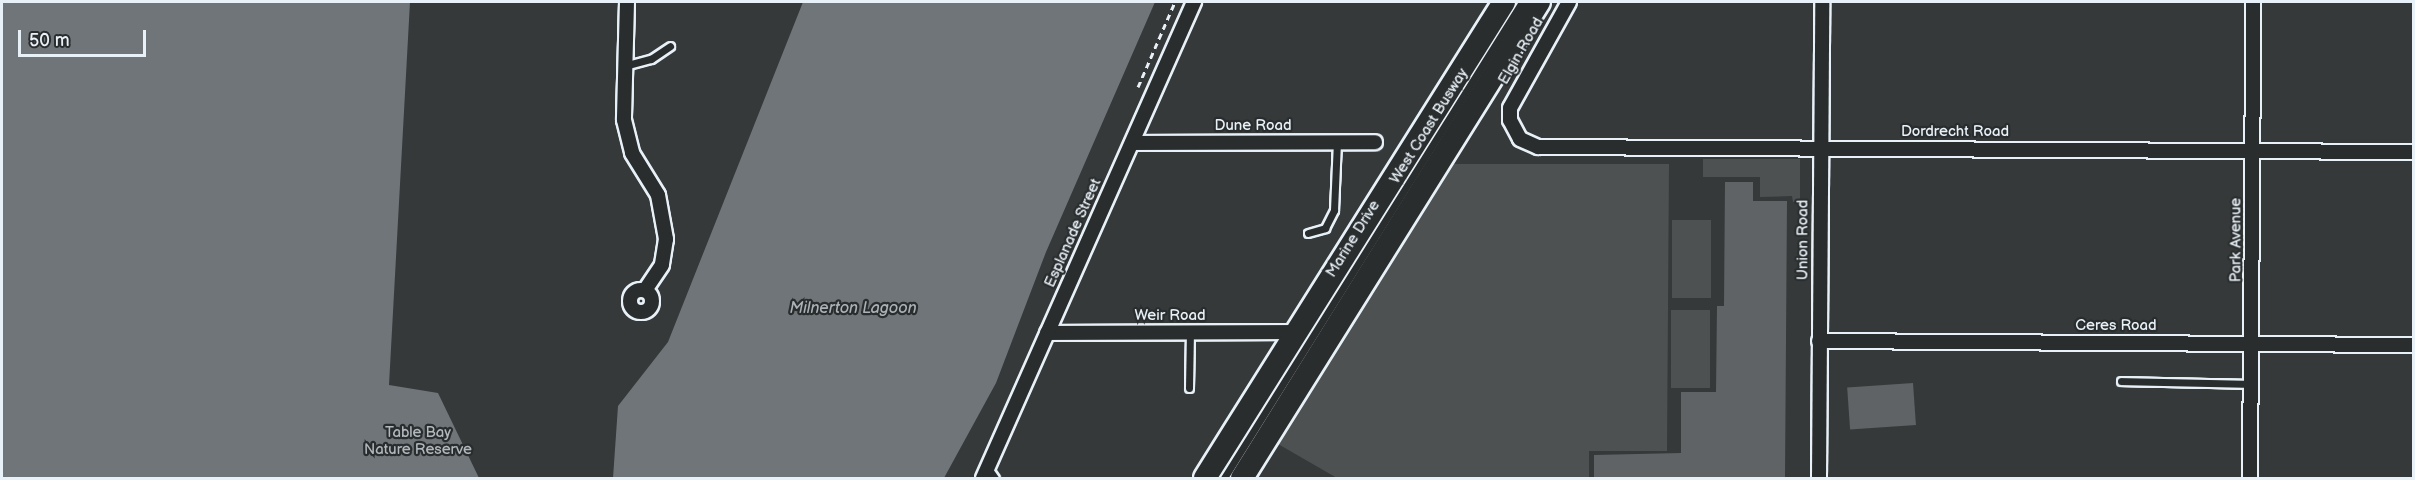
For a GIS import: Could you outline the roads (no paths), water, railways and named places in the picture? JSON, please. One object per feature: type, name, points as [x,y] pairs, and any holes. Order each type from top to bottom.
[{"type":"main road","name":"Marine Drive","points":[[1205,478],[1294,332],[1504,2]]},
{"type":"main road","points":[[1242,478],[1539,2]]},
{"type":"street","points":[[627,2],[624,66],[627,138],[658,195],[666,249],[662,265],[645,290]]},
{"type":"street","name":"Esplanade Street","points":[[989,475],[1047,333],[1194,2]]},
{"type":"street","name":"Elgin Road","points":[[1510,120],[1522,81],[1569,2]]},
{"type":"street","name":"Union Road","points":[[1819,478],[1822,2]]},
{"type":"street","name":"Park Avenue","points":[[2250,478],[2253,344],[2253,2]]},
{"type":"street","name":"Dordrecht Road","points":[[1510,120],[1520,139],[1539,147],[2414,152]]},
{"type":"street","name":"Dune Road","points":[[1132,142],[1375,142]]},
{"type":"street","name":"Weir Road","points":[[1047,333],[1294,332]]},
{"type":"street","name":"Ceres Road","points":[[1819,341],[2414,345]]},
{"type":"lane","name":"West Coast Busway","points":[[1224,478],[1522,2]]},
{"type":"lane","points":[[624,66],[651,59],[670,46]]},
{"type":"lane","points":[[1308,233],[1325,228],[1334,210],[1337,142]]},
{"type":"lane","points":[[1189,388],[1190,332]]},
{"type":"lane","points":[[2121,381],[2252,384]]},
{"type":"water","points":[[2,2],[410,2],[389,385],[438,393],[479,478],[2,478]]},
{"type":"water","name":"Milnerton Lagoon","points":[[803,2],[1155,2],[1046,252],[996,383],[944,478],[613,478],[618,406],[668,342]]},
{"type":"park label","name":"Table Bay Nature Reserve","points":[[418,440]]}]
